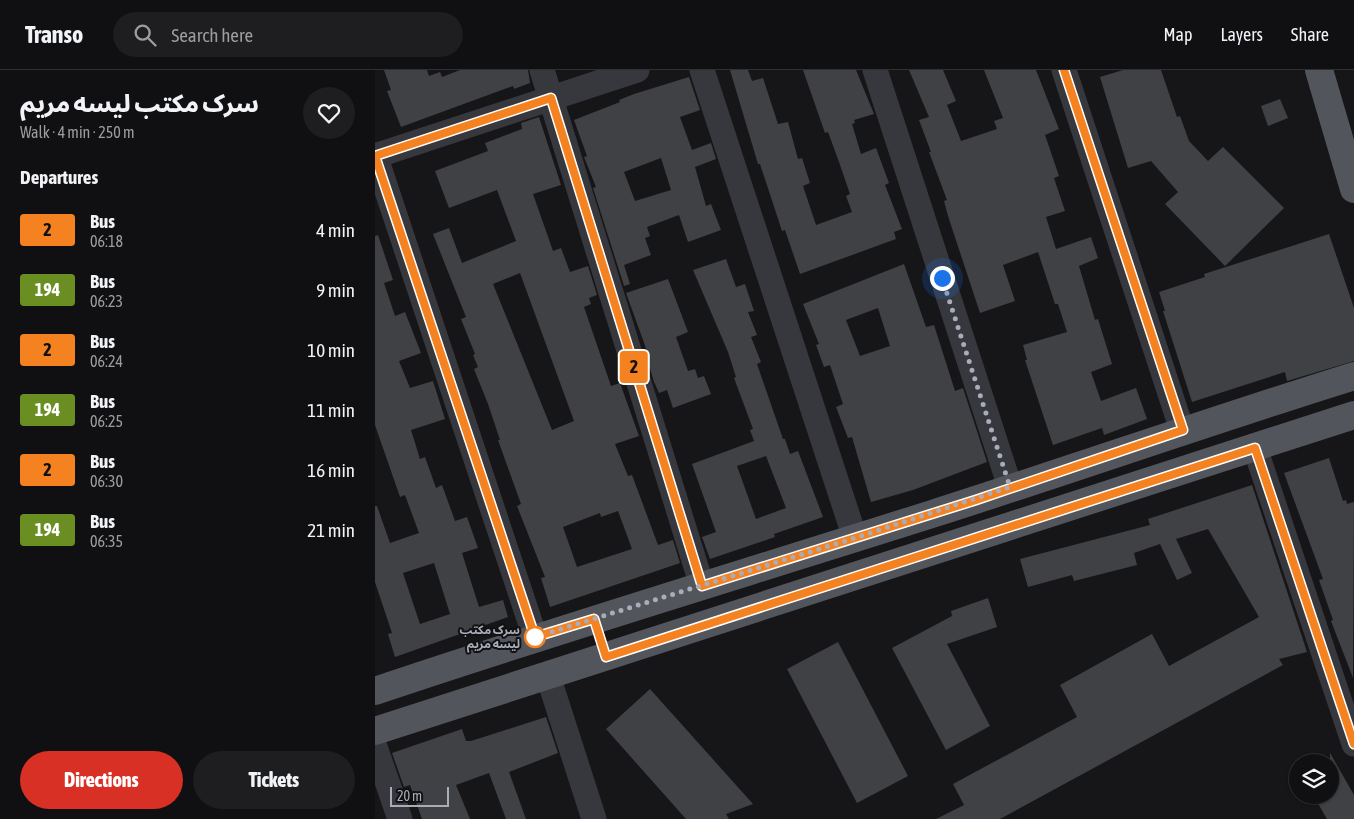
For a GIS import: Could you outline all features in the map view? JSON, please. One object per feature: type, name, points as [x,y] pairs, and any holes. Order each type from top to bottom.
[{"type":"main road","points":[[1319,70],[1354,189]]},
{"type":"main road","points":[[375,691],[535,637],[855,538],[1354,376]]},
{"type":"main road","points":[[375,731],[1354,415]]},
{"type":"main road","points":[[594,619],[606,657]]},
{"type":"main road","points":[[485,654],[497,692]]},
{"type":"street","points":[[542,70],[702,586]]},
{"type":"street","points":[[535,637],[375,156],[637,70]]},
{"type":"street","points":[[701,70],[855,538]]},
{"type":"street","points":[[875,70],[1010,487]]},
{"type":"street","points":[[1064,70],[1183,430]]},
{"type":"street","points":[[1255,448],[1354,744]]},
{"type":"street","points":[[547,676],[594,819]]},
{"type":"street","points":[[375,747],[400,819]]},
{"type":"building","points":[[384,70],[427,70],[429,76],[440,72],[442,77],[460,70],[528,70],[530,83],[514,89],[513,86],[401,127],[387,91],[391,90]]},
{"type":"building","points":[[730,70],[748,70],[752,81],[763,78],[778,124],[788,122],[798,159],[802,158],[810,183],[803,186],[816,225],[852,212],[846,196],[850,194],[839,162],[828,132],[825,133],[803,70],[856,70],[874,114],[854,120],[855,123],[852,124],[861,154],[876,148],[889,183],[885,185],[902,229],[894,232],[896,239],[800,274],[785,230],[782,231],[760,164],[758,164]]},
{"type":"building","points":[[909,70],[943,70],[956,101],[947,105],[961,141],[997,129],[994,121],[1003,118],[984,70],[1036,70],[1059,129],[1045,135],[1059,176],[1054,178],[1065,211],[1046,217],[1056,249],[1091,237],[1098,258],[1079,266],[1095,320],[1098,319],[1112,364],[1091,372],[1101,401],[1136,388],[1147,419],[1104,435],[1102,428],[1053,445],[1025,360],[1027,360],[1023,345],[1067,332],[1058,304],[1055,304],[1038,252],[1003,265],[1015,301],[980,313],[948,216],[944,201],[947,200],[919,120],[929,117]]},
{"type":"building","points":[[1123,70],[1161,70],[1177,117],[1180,116],[1189,141],[1208,161],[1223,147],[1284,208],[1225,266],[1165,204],[1178,192],[1151,161],[1128,168],[1100,77]]},
{"type":"building","points":[[689,77],[700,110],[680,117],[692,150],[711,143],[716,159],[695,167],[706,206],[711,204],[721,230],[688,242],[679,215],[647,227],[650,236],[645,238],[651,255],[624,265],[630,284],[624,286],[593,188],[596,187],[584,157],[587,156],[574,120],[620,102],[619,100]],"holes":[[[661,158],[671,190],[635,201],[624,172]]]},
{"type":"building","points":[[1280,99],[1288,118],[1268,126],[1261,106]]},
{"type":"building","points":[[539,117],[561,185],[533,194],[553,251],[561,248],[570,272],[588,266],[597,295],[589,298],[591,304],[584,307],[611,386],[620,383],[639,436],[615,444],[628,476],[632,475],[658,545],[673,540],[680,563],[550,607],[541,578],[545,577],[517,506],[521,504],[498,440],[500,440],[488,404],[474,369],[478,367],[473,355],[475,354],[461,319],[466,317],[433,234],[449,228],[462,263],[516,241],[497,190],[449,208],[435,171],[488,151],[485,143],[522,129],[521,123]],"holes":[[[520,273],[574,421],[552,430],[493,284]],[[618,511],[632,549],[577,567],[563,527],[600,513],[601,517]]]},
{"type":"building","points":[[1329,234],[1354,308],[1354,361],[1287,381],[1285,372],[1192,402],[1163,311],[1165,311],[1159,292],[1205,277],[1204,274]]},
{"type":"building","points":[[378,235],[393,280],[384,283],[395,316],[405,312],[421,353],[399,361],[410,388],[433,381],[445,419],[411,430],[420,459],[425,457],[436,488],[442,485],[455,521],[467,517],[478,548],[462,553],[479,607],[503,600],[508,617],[395,657],[388,634],[392,633],[375,582],[375,506],[377,506],[390,543],[419,533],[405,495],[400,497],[375,425],[375,236]],"holes":[[[434,563],[450,614],[420,624],[403,573]]]},
{"type":"building","points":[[726,259],[736,287],[745,284],[754,311],[748,312],[757,335],[751,337],[761,362],[757,364],[783,439],[785,439],[790,454],[798,451],[823,517],[774,534],[775,537],[710,559],[702,537],[716,532],[692,464],[754,441],[750,430],[753,429],[734,378],[736,377],[728,352],[693,270]],"holes":[[[766,456],[786,508],[756,519],[737,466]]]},
{"type":"building","points":[[904,264],[926,327],[934,325],[955,391],[963,388],[987,462],[913,490],[871,502],[852,437],[848,438],[836,407],[843,404],[830,365],[824,367],[816,345],[819,344],[803,304]],"holes":[[[878,308],[890,346],[860,356],[846,320]]]},
{"type":"building","points":[[668,279],[688,332],[676,337],[688,371],[695,369],[698,378],[704,376],[711,394],[673,408],[667,390],[659,393],[654,382],[645,352],[647,351],[626,293]]},
{"type":"building","points":[[1329,458],[1343,501],[1346,500],[1347,504],[1354,502],[1353,678],[1331,621],[1333,620],[1319,580],[1323,579],[1284,473]]},
{"type":"building","points":[[1252,485],[1307,652],[1279,659],[1283,665],[1000,819],[936,819],[964,805],[953,784],[1077,717],[1060,685],[1152,634],[1169,666],[1259,617],[1208,529],[1176,539],[1192,573],[1177,580],[1160,544],[1134,553],[1137,565],[1074,581],[1072,575],[1028,587],[1020,559],[1150,525],[1148,519]]},
{"type":"building","points":[[988,598],[997,627],[947,644],[990,726],[946,750],[892,648],[952,616],[951,611]]},
{"type":"building","points":[[838,642],[908,776],[857,803],[787,669]]},
{"type":"building","points":[[650,689],[753,804],[726,814],[729,819],[686,819],[606,729]]},
{"type":"building","points":[[546,717],[558,753],[509,772],[526,819],[506,819],[489,773],[456,785],[470,819],[422,819],[410,785],[404,787],[392,753],[462,729],[466,741],[471,741]]},
{"type":"building","points":[[1339,769],[1354,795],[1354,819],[1327,819],[1318,804],[1339,804]]},
{"type":"bus line","name":"2","points":[[1064,70],[1183,430],[976,500],[702,586],[551,98],[375,156],[535,637],[594,619],[606,657],[989,532],[1255,448],[1354,744]]},
{"type":"place","name":"سرک مکتب لیسه مریم","points":[[535,637]]},
{"type":"route","points":[[535,637],[976,500],[1010,487],[942,278]]}]
